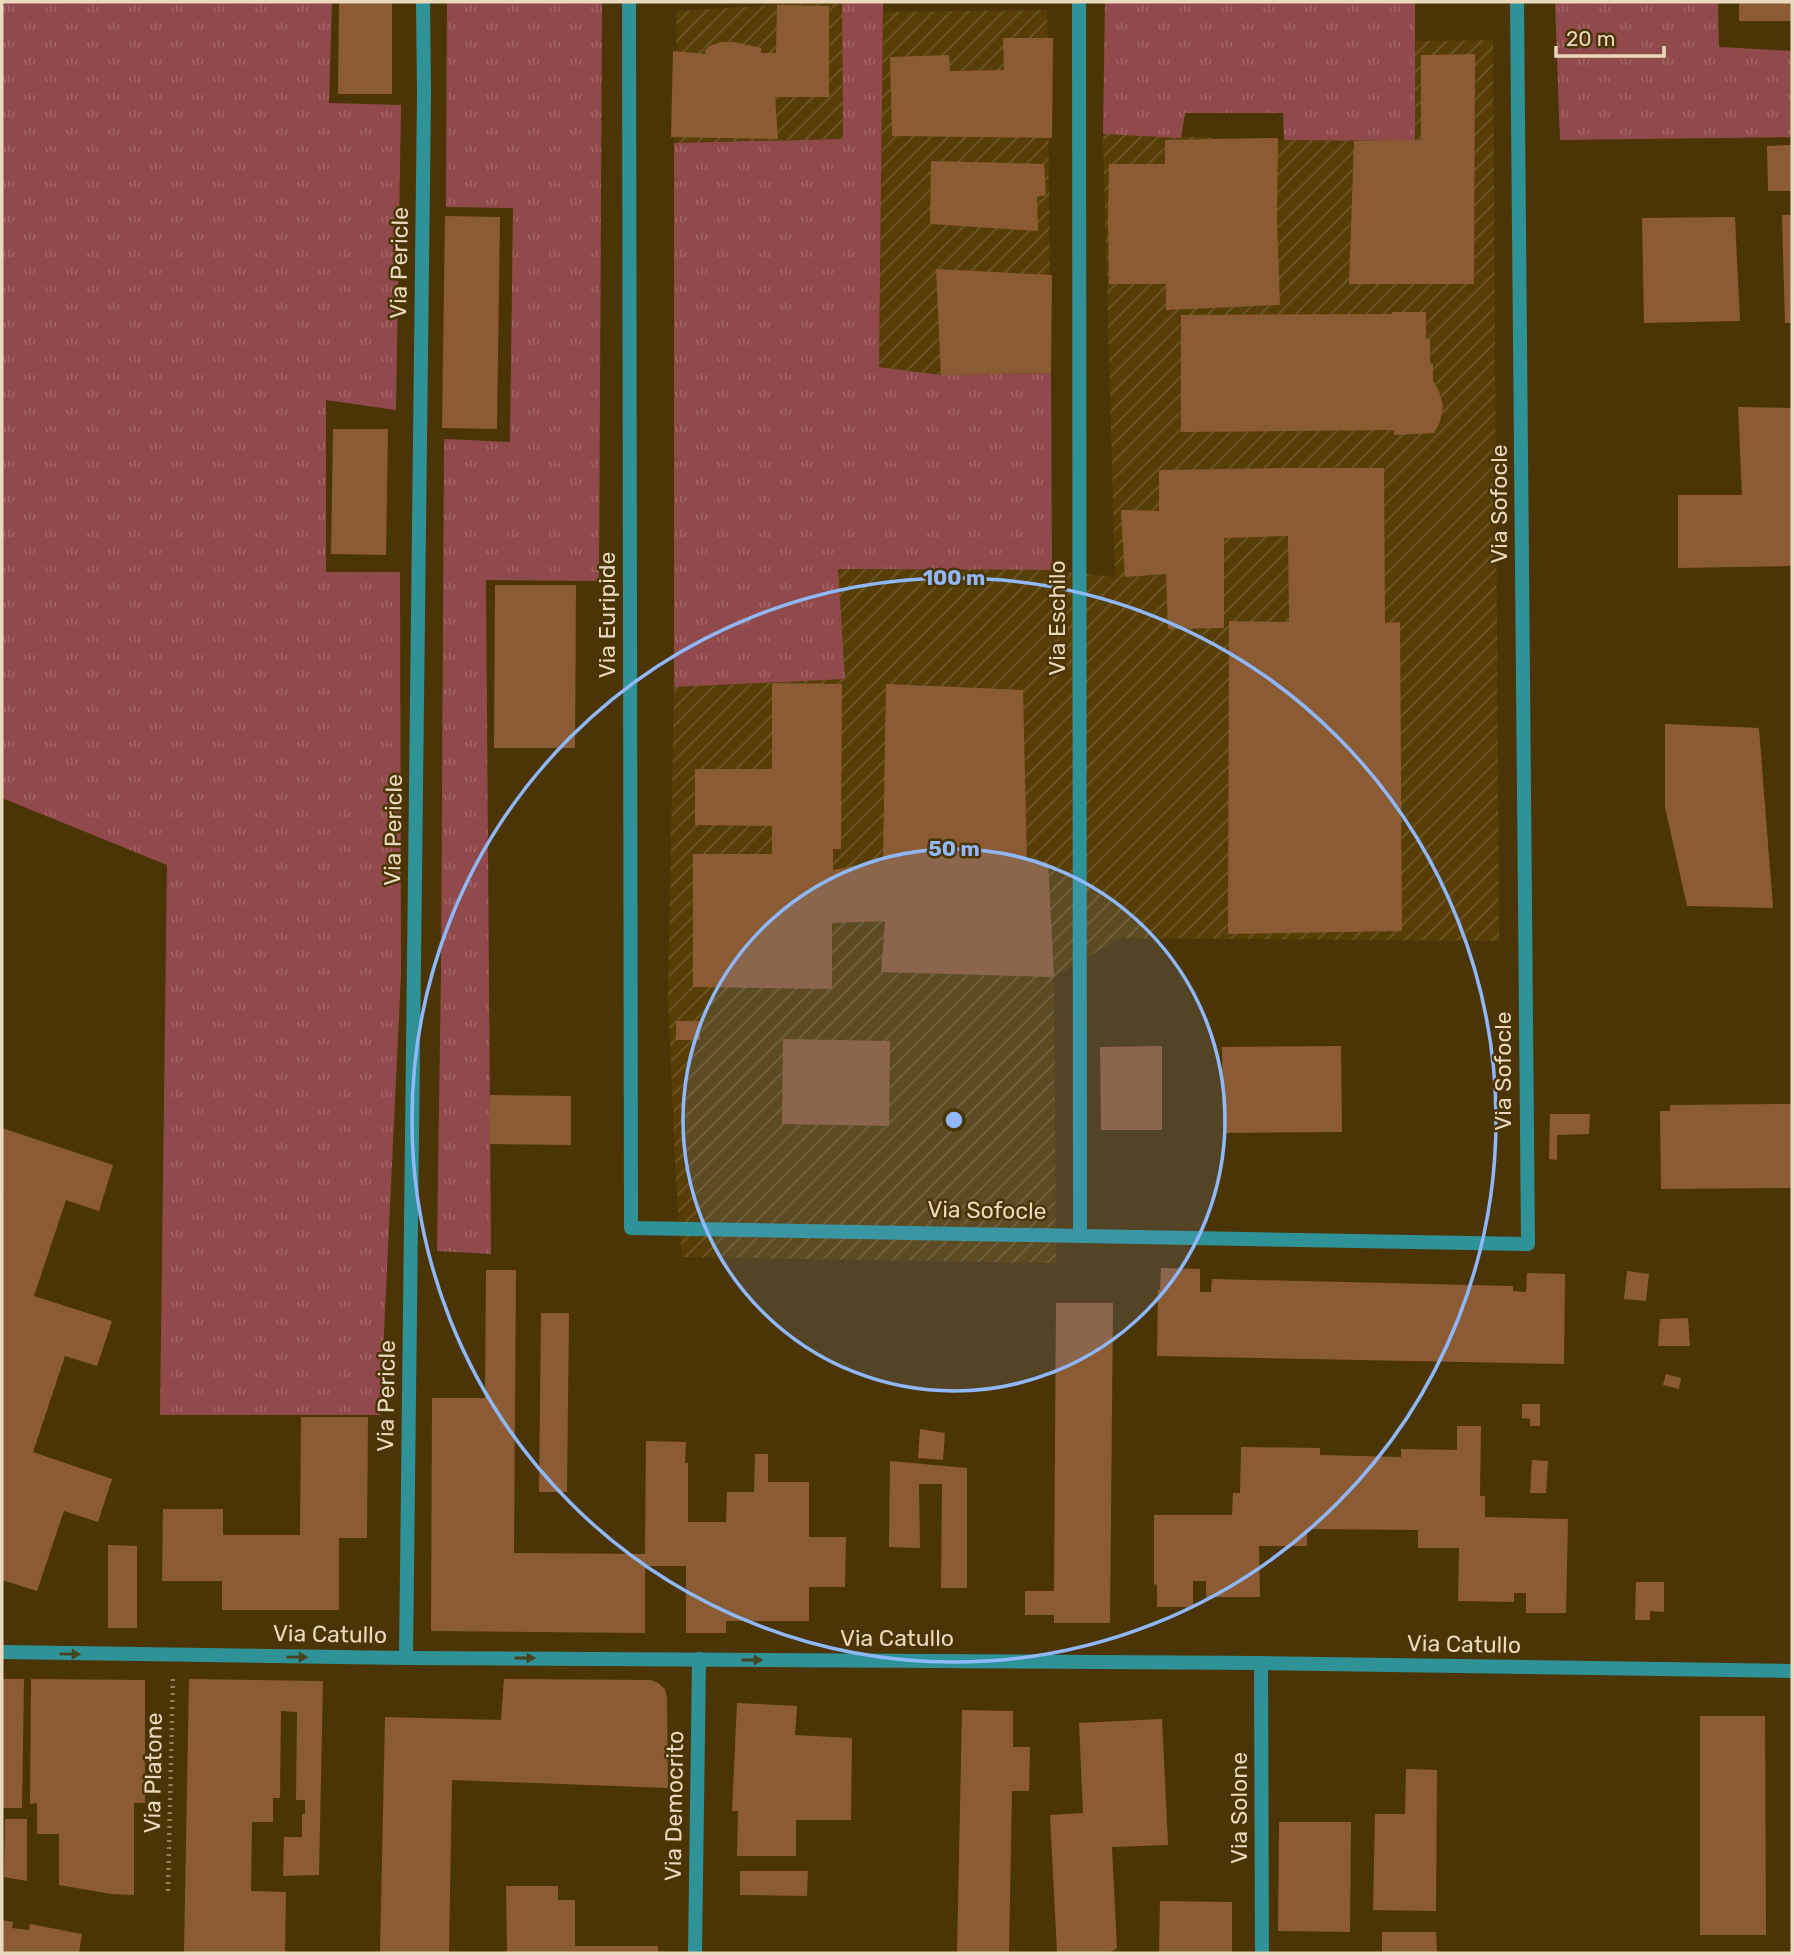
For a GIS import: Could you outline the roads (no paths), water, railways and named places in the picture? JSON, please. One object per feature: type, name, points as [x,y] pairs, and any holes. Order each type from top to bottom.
[{"type":"street","name":"Via Pericle","points":[[406,1658],[423,2]]},
{"type":"street","name":"Via Euripide","points":[[629,2],[631,1228]]},
{"type":"street","name":"Via Eschilo","points":[[1079,2],[1080,1235]]},
{"type":"street","name":"Via Sofocle","points":[[631,1228],[1528,1244],[1517,2]]},
{"type":"street","name":"Via Catullo","points":[[2,1653],[1261,1663],[1792,1671]]},
{"type":"street","name":"Via Democrito","points":[[695,1953],[699,1659]]},
{"type":"street","name":"Via Solone","points":[[1261,1663],[1262,1953]]}]
